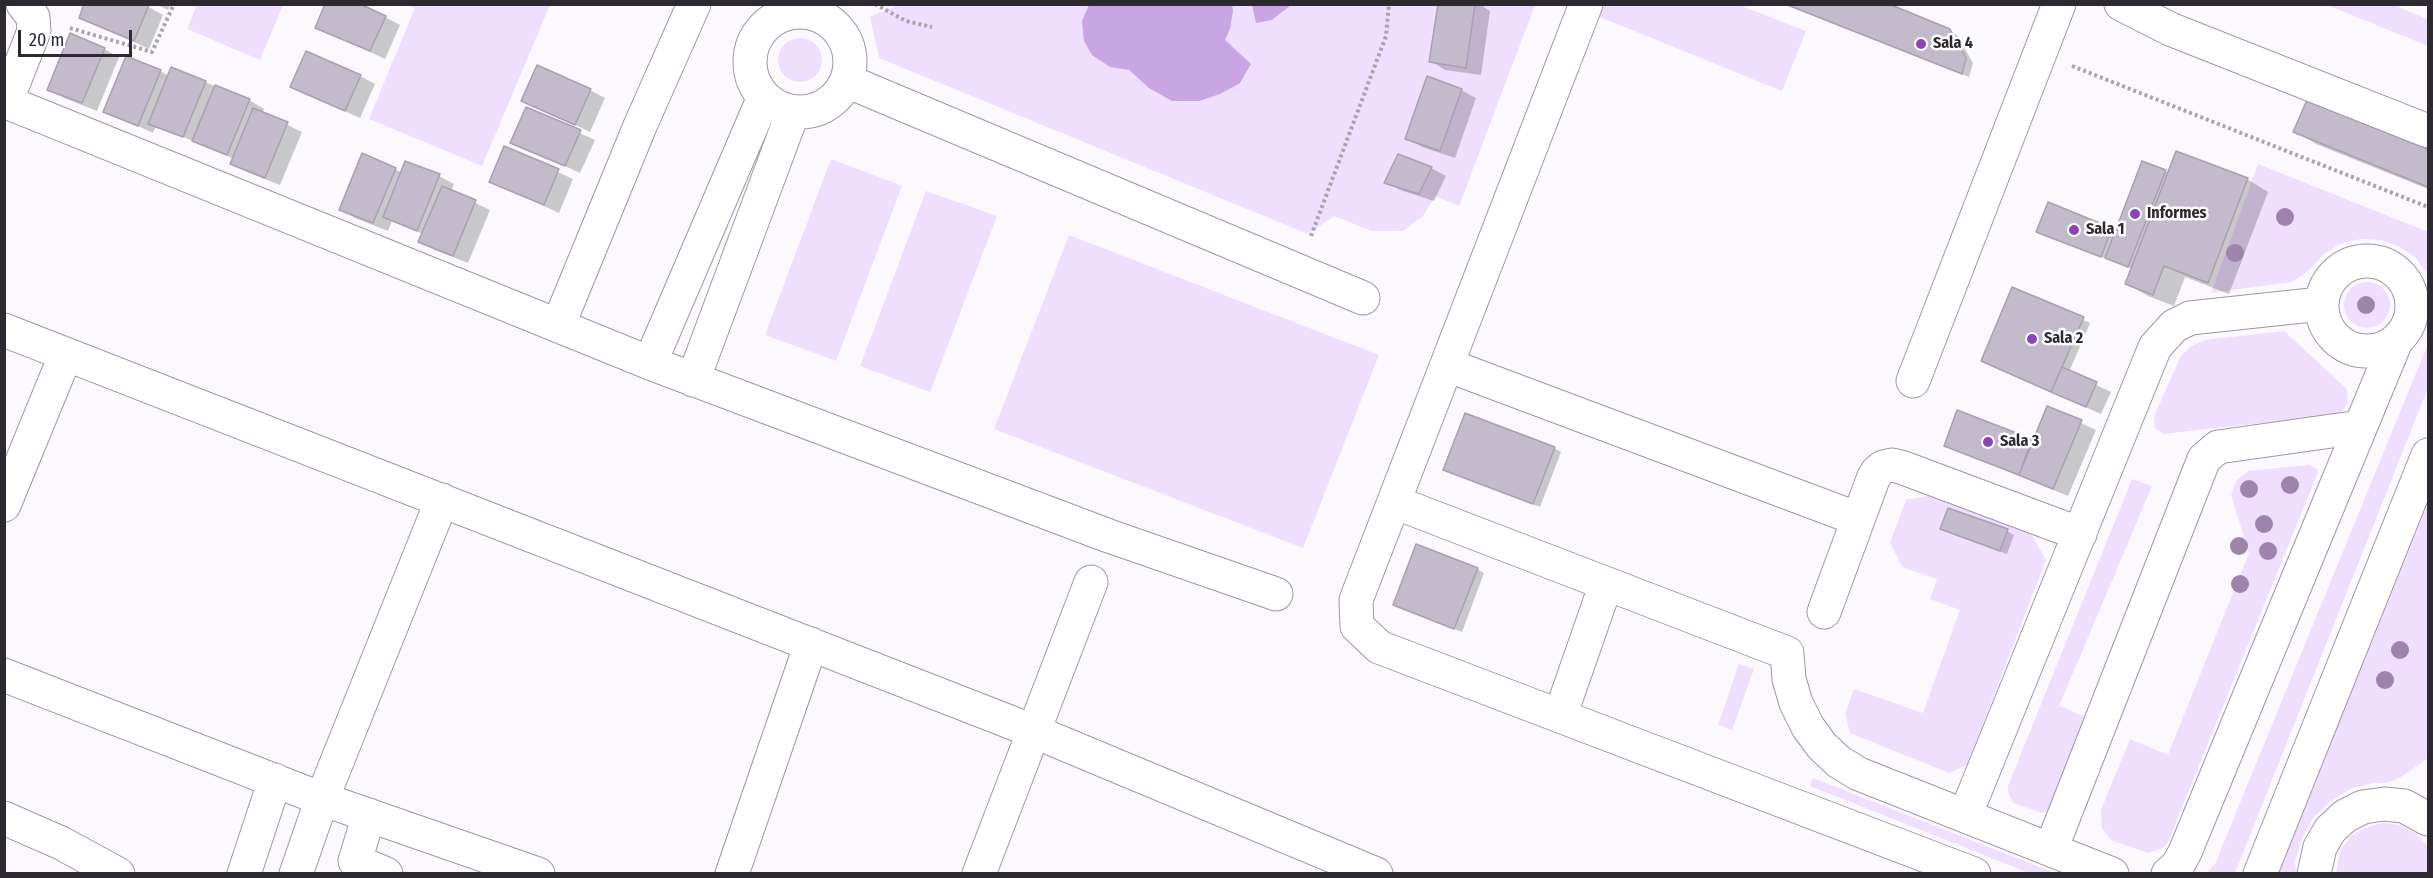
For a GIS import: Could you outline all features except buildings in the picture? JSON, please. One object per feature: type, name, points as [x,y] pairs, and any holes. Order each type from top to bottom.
[{"type":"street","points":[[558,326],[640,126],[694,4]]},
{"type":"street","points":[[1586,4],[1356,600],[1357,626],[1379,647],[1974,873]]},
{"type":"street","points":[[1913,381],[2059,4]]},
{"type":"street","points":[[2121,4],[2170,29],[2428,131]]},
{"type":"street","points":[[799,8],[829,21],[846,19],[851,64],[847,81],[838,95],[826,105],[810,111],[793,112],[777,107],[764,97],[754,84],[750,68],[751,51],[757,36],[767,24],[799,8]]},
{"type":"street","points":[[28,11],[34,31],[5,102],[693,380],[1109,536],[1276,594]]},
{"type":"street","points":[[847,81],[1363,298]]},
{"type":"street","points":[[650,363],[764,97]]},
{"type":"street","points":[[693,380],[793,112]]},
{"type":"street","points":[[2373,260],[2388,265],[2400,274],[2409,286],[2413,301],[2412,316],[2406,330],[2396,341],[2383,349],[2368,351],[2354,349],[2340,342],[2330,332],[2321,304],[2324,290],[2332,277],[2344,267],[2358,261],[2373,260]]},
{"type":"street","points":[[1965,816],[2155,347],[2174,326],[2190,318],[2321,304]]},
{"type":"street","points":[[4,330],[1033,731],[1344,867],[1376,873]]},
{"type":"street","points":[[2168,873],[2178,865],[2185,852],[2396,341]]},
{"type":"street","points":[[4,505],[66,354]]},
{"type":"street","points":[[1447,364],[1858,519]]},
{"type":"street","points":[[2050,849],[2204,459],[2218,447],[2360,427]]},
{"type":"street","points":[[2260,873],[2428,455]]},
{"type":"street","points":[[1824,612],[1876,472],[1883,467],[1892,465],[2080,534]]},
{"type":"street","points":[[386,873],[355,861],[301,858],[322,798],[442,500]]},
{"type":"street","points":[[1394,502],[1787,653],[1789,679],[1796,703],[1808,727],[1822,746],[1839,762],[1859,774],[2112,873]]},
{"type":"street","points":[[979,873],[1091,582]]},
{"type":"street","points":[[1560,716],[1606,584]]},
{"type":"street","points":[[732,873],[811,644]]},
{"type":"street","points":[[4,675],[322,798],[538,873]]},
{"type":"street","points":[[244,873],[275,780]]},
{"type":"street","points":[[2314,873],[2320,847],[2330,830],[2345,816],[2364,807],[2384,804],[2426,811]]},
{"type":"street","points":[[355,861],[369,814]]},
{"type":"street","points":[[4,818],[61,843],[118,873]]},
{"type":"path","points":[[28,11],[152,52],[174,4]]},
{"type":"path","points":[[875,4],[906,21],[932,27]]},
{"type":"path","points":[[1298,271],[1386,36],[1389,4]]},
{"type":"path","points":[[2041,54],[2428,207]]},
{"type":"shaded area","points":[[197,4],[283,5],[260,60],[187,29]]},
{"type":"shaded area","points":[[901,4],[1535,5],[1459,206],[1435,196],[1423,216],[1403,231],[1372,231],[1334,216],[1308,234],[879,58],[870,17]]},
{"type":"shaded area","points":[[1252,4],[1291,5],[1272,20],[1256,23]]},
{"type":"shaded area","points":[[408,5],[550,5],[482,166],[369,119],[415,8]]},
{"type":"shaded area","points":[[1089,5],[1232,5],[1230,29],[1225,40],[1251,64],[1240,83],[1220,94],[1199,101],[1172,101],[1149,88],[1129,70],[1110,67],[1092,55],[1084,41],[1082,21]]},
{"type":"shaded area","points":[[1600,5],[1739,5],[1806,31],[1782,91],[1595,15]]},
{"type":"shaded area","points":[[2327,5],[2393,5],[2428,19],[2428,46]]},
{"type":"shaded area","points":[[800,38],[816,44],[822,60],[816,76],[800,82],[784,76],[778,60],[784,44]]},
{"type":"shaded area","points":[[831,159],[902,186],[836,361],[765,335]]},
{"type":"shaded area","points":[[2258,164],[2428,232],[2428,275],[2416,258],[2400,247],[2381,240],[2361,239],[2342,243],[2325,253],[2306,273],[2291,282],[2211,293]]},
{"type":"shaded area","points":[[926,191],[997,216],[930,392],[860,366]]},
{"type":"shaded area","points":[[1069,235],[1379,355],[1303,548],[994,429]]},
{"type":"shaded area","points":[[2367,282],[2376,283],[2384,288],[2389,296],[2389,314],[2384,322],[2376,327],[2367,328],[2358,327],[2350,322],[2345,314],[2344,305],[2345,296],[2350,288],[2358,283]]},
{"type":"shaded area","points":[[2284,331],[2347,389],[2348,403],[2340,414],[2163,434],[2155,428],[2154,416],[2181,356],[2191,346],[2205,340]]},
{"type":"shaded area","points":[[2428,344],[2428,388],[2235,873],[2207,873],[2215,864]]},
{"type":"shaded area","points":[[2309,465],[2318,472],[2168,842],[2163,848],[2148,853],[2111,840],[2102,828],[2101,810],[2130,739],[2168,755],[2249,553],[2231,495],[2237,480],[2248,471]]},
{"type":"shaded area","points":[[2132,479],[2152,486],[2059,706],[2091,719],[2050,811],[2042,813],[2013,803],[2008,786]]},
{"type":"shaded area","points":[[1933,495],[2030,532],[2046,560],[1967,765],[1949,773],[1850,733],[1845,714],[1854,689],[1923,713],[1960,610],[1930,599],[1937,579],[1902,567],[1890,543],[1906,500]]},
{"type":"shaded area","points":[[2428,503],[2428,758],[2401,777],[2387,783],[2373,783],[2350,789],[2330,802],[2313,818],[2302,839],[2295,861],[2296,873],[2277,874]]},
{"type":"shaded area","points":[[1739,664],[1754,669],[1732,730],[1718,725]]},
{"type":"shaded area","points":[[1813,778],[2055,873],[2029,873],[1810,786]]},
{"type":"shaded area","points":[[2382,823],[2400,825],[2415,833],[2428,846],[2428,873],[2336,873],[2340,851],[2350,837],[2365,828]]},
{"type":"place","name":"Sala 4","points":[[1921,44]]},
{"type":"place","name":"Informes","points":[[2135,214]]},
{"type":"place","name":"Sala 1","points":[[2074,230]]},
{"type":"place","name":"Sala 2","points":[[2032,339]]},
{"type":"place","name":"Sala 3","points":[[1988,442]]}]
